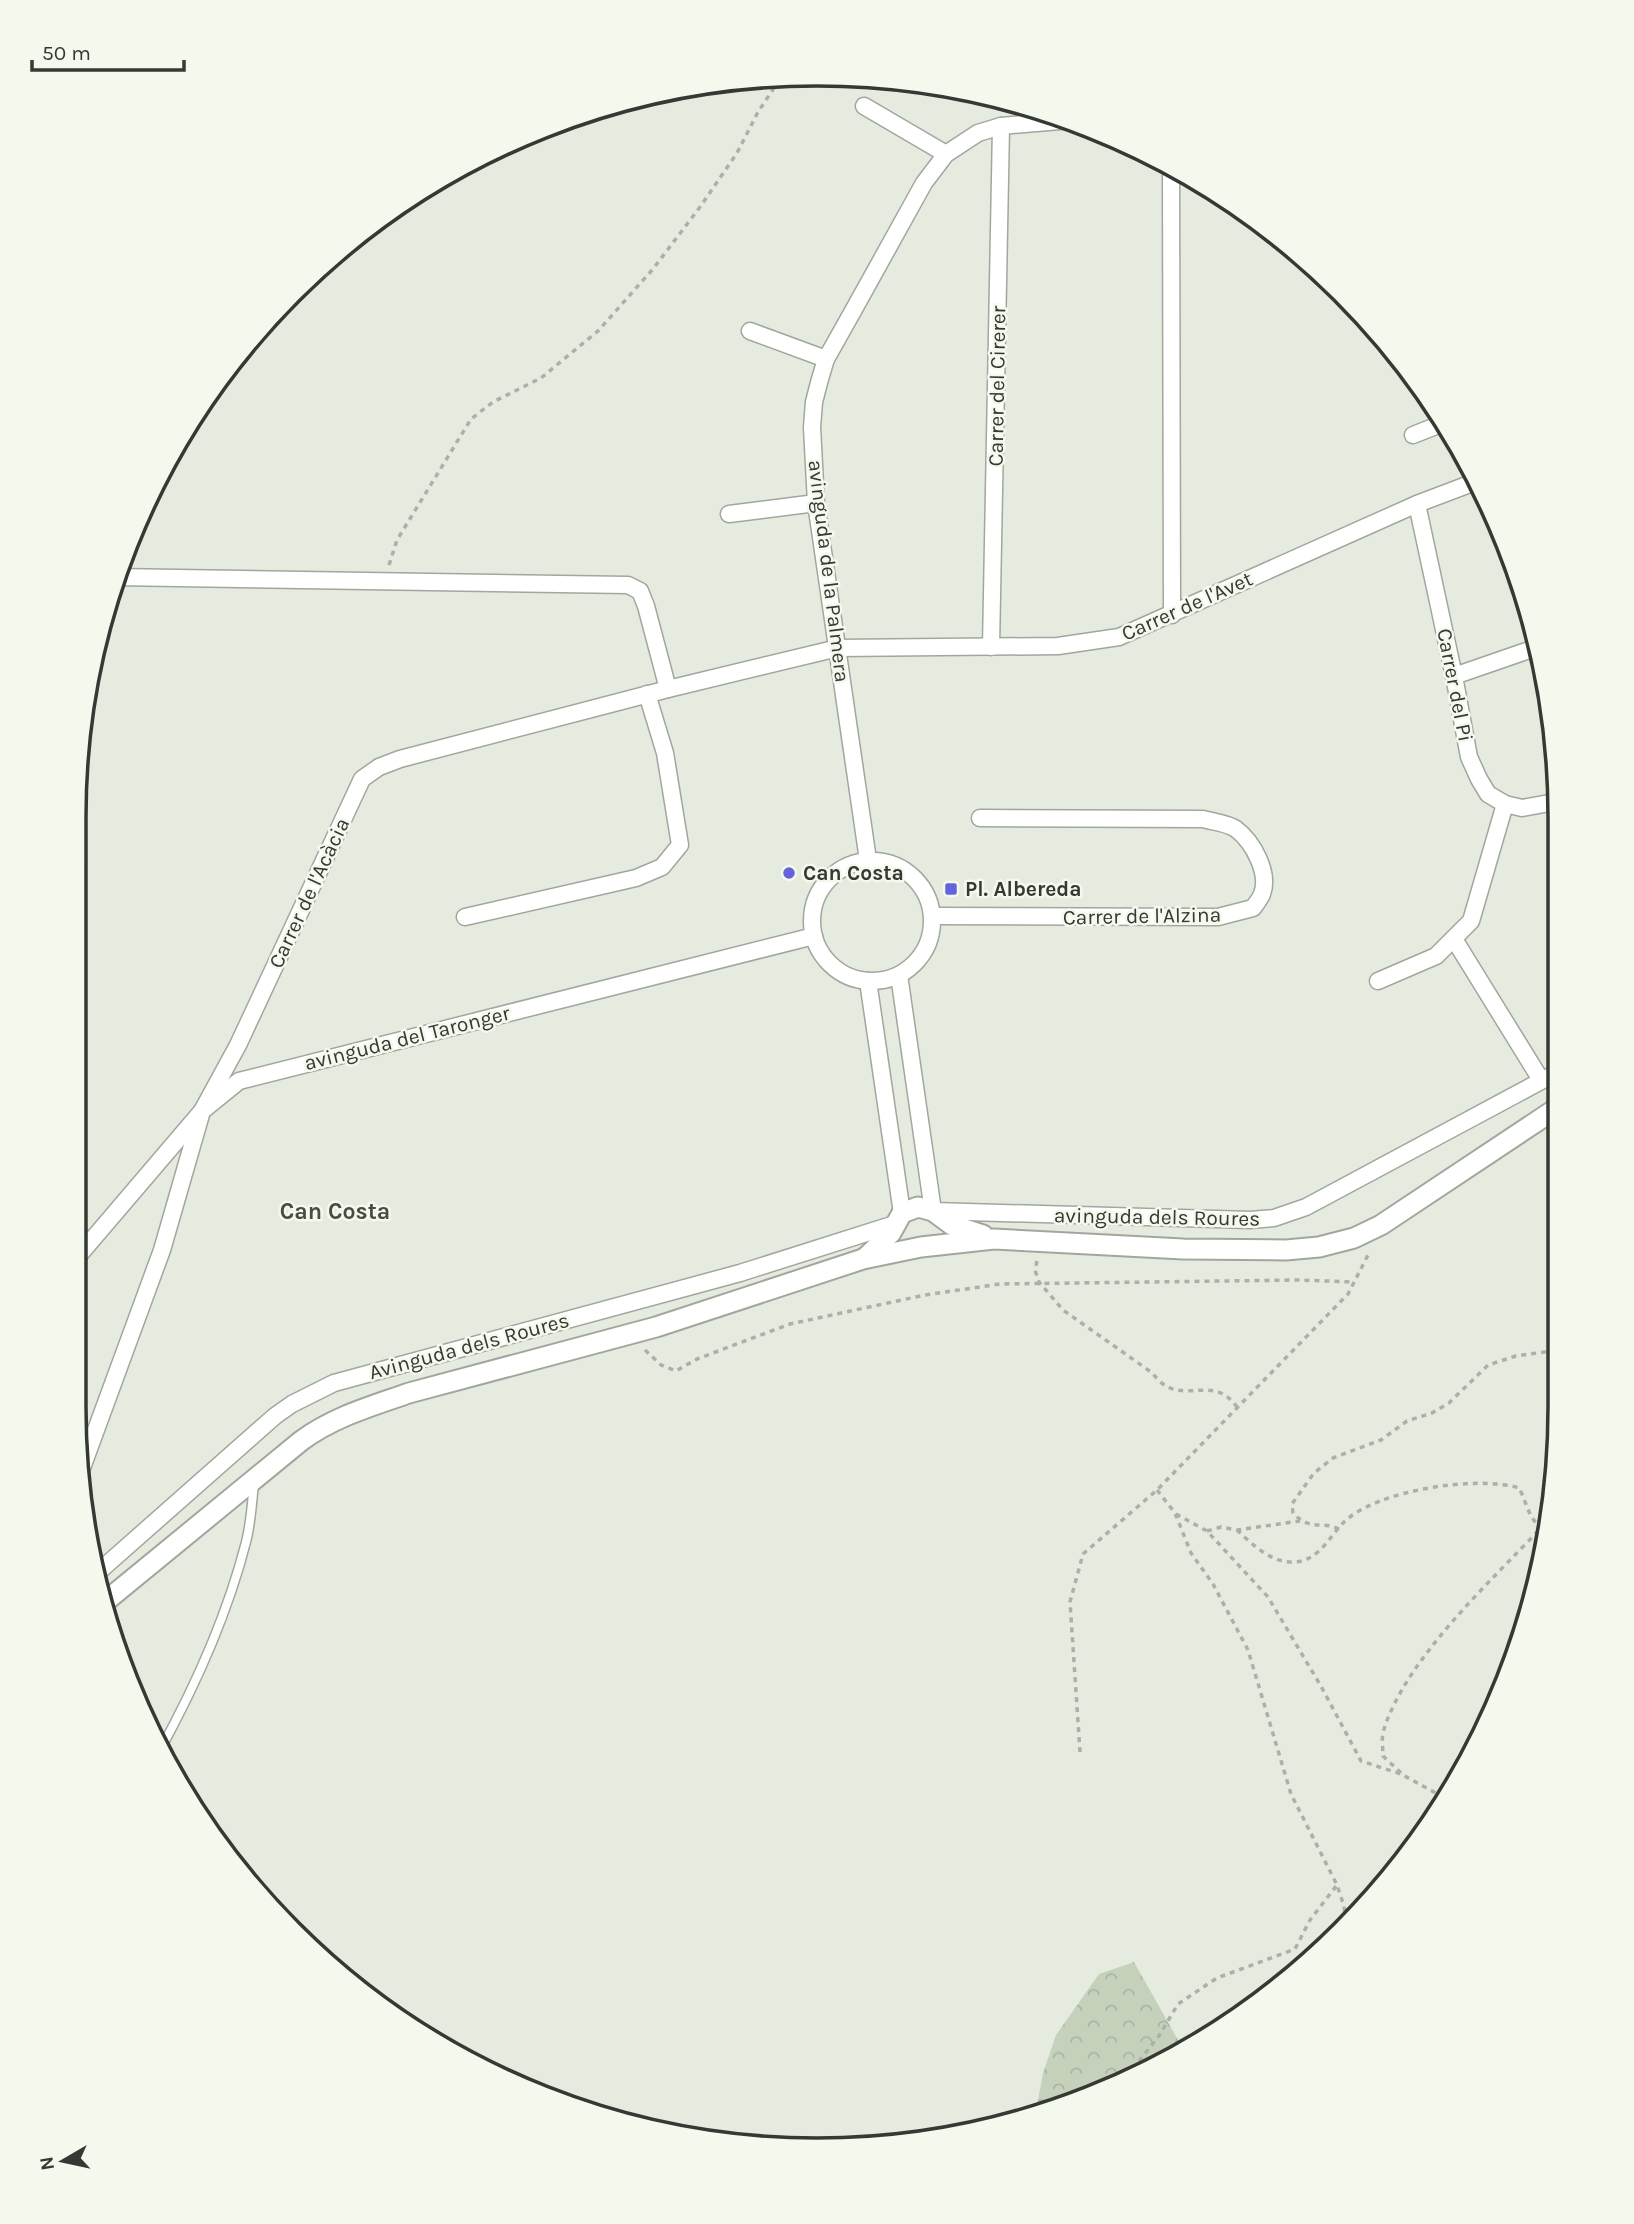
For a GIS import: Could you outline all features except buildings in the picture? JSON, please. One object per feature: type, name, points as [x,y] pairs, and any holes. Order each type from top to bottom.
[{"type":"street","points":[[864,106],[946,154]]},
{"type":"street","name":"avinguda de la Palmera","points":[[868,860],[816,503],[811,427],[814,402],[827,359],[924,183],[946,154],[978,134],[1001,126],[1043,122]]},
{"type":"street","name":"Carrer del Cirerer","points":[[991,647],[1001,126]]},
{"type":"street","points":[[1171,178],[1172,615]]},
{"type":"street","points":[[750,331],[827,359]]},
{"type":"street","points":[[1413,435],[1435,426]]},
{"type":"street","name":"Carrer de l'Avet","points":[[838,648],[1058,646],[1119,637],[1417,504],[1468,485]]},
{"type":"street","points":[[729,514],[816,503]]},
{"type":"street","name":"Carrer del Pi","points":[[1417,504],[1469,757],[1488,794],[1505,804]]},
{"type":"street","points":[[127,577],[628,585],[640,591],[646,606],[668,689]]},
{"type":"street","name":"Carrer de l'Acàcia","points":[[87,1454],[162,1250],[202,1111],[238,1045],[362,779],[379,767],[400,759],[647,694],[838,648]]},
{"type":"street","points":[[1454,676],[1528,650]]},
{"type":"street","points":[[465,917],[636,878],[662,867],[680,845],[665,753],[647,694]]},
{"type":"street","points":[[1378,981],[1436,956],[1471,921],[1505,804],[1522,808],[1548,803]]},
{"type":"street","name":"Carrer de l'Alzina","points":[[933,916],[1218,917],[1253,908],[1262,895],[1265,879],[1255,852],[1235,829],[1220,823],[1203,819],[980,818]]},
{"type":"street","points":[[868,860],[888,862],[906,870],[929,898],[933,916],[930,938],[924,953],[913,966],[899,975],[881,981],[868,981],[846,975],[833,967],[822,954],[814,936],[812,922],[814,904],[822,887],[834,873],[850,864],[868,860]]},
{"type":"street","name":"avinguda del Taronger","points":[[86,1247],[202,1111],[239,1082],[814,936]]},
{"type":"street","points":[[1454,939],[1541,1080]]},
{"type":"street","points":[[899,975],[933,1211],[921,1247]]},
{"type":"street","points":[[868,981],[900,1218],[921,1247]]},
{"type":"street","name":"avinguda dels Roures","points":[[933,1211],[1237,1220],[1274,1217],[1306,1207],[1548,1077]]},
{"type":"street","points":[[111,1597],[315,1430],[370,1406],[724,1306],[863,1259],[921,1247],[995,1239],[1183,1250],[1286,1250],[1319,1247],[1354,1238],[1381,1225],[1548,1114]]},
{"type":"street","points":[[863,1259],[891,1233],[900,1218],[918,1208],[933,1211],[952,1225],[995,1239]]},
{"type":"street","name":"Avinguda dels Roures","points":[[104,1567],[275,1416],[302,1398],[334,1383],[740,1273],[900,1218]]},
{"type":"lane","points":[[166,1739],[222,1624],[247,1540],[255,1477]]},
{"type":"path","points":[[384,580],[397,540],[471,419],[492,402],[541,378],[598,331],[653,269],[701,206],[737,153],[758,112],[776,87]]},
{"type":"path","points":[[1080,1752],[1070,1602],[1083,1554],[1157,1490],[1348,1294],[1381,1225]]},
{"type":"path","points":[[1041,1241],[1035,1270],[1039,1282],[1063,1310],[1151,1372],[1163,1384],[1183,1390],[1222,1392],[1230,1397],[1237,1407]]},
{"type":"path","points":[[636,1332],[647,1353],[661,1365],[676,1371],[696,1359],[790,1324],[925,1295],[1000,1284],[1158,1284],[1298,1280],[1354,1282]]},
{"type":"path","points":[[1339,1529],[1333,1526],[1313,1526],[1300,1521],[1293,1513],[1292,1504],[1314,1473],[1333,1458],[1381,1440],[1407,1421],[1418,1419],[1449,1403],[1488,1365],[1516,1356],[1548,1351]]},
{"type":"path","points":[[1237,1530],[1267,1555],[1283,1562],[1295,1562],[1315,1554],[1345,1521],[1365,1507],[1386,1498],[1417,1489],[1487,1484],[1506,1484],[1519,1488],[1534,1522],[1538,1525]]},
{"type":"path","points":[[1157,1490],[1175,1513],[1191,1553],[1213,1584],[1248,1650],[1291,1794],[1337,1885],[1345,1913]]},
{"type":"path","points":[[1175,1513],[1207,1531],[1268,1597],[1362,1761],[1401,1774],[1437,1794]]},
{"type":"path","points":[[1207,1531],[1221,1527],[1237,1530],[1300,1521]]},
{"type":"path","points":[[1401,1774],[1382,1756],[1383,1731],[1413,1669],[1477,1596],[1536,1537]]},
{"type":"path","points":[[1135,2065],[1159,2036],[1178,2004],[1217,1978],[1295,1948],[1310,1920],[1337,1885]]},
{"type":"green space","points":[[1134,1962],[1179,2042],[1097,2083],[1037,2103],[1043,2073],[1056,2035],[1099,1974]]},
{"type":"place","name":"Can Costa","points":[[789,873]]},
{"type":"place","name":"Pl. Albereda","points":[[951,889]]},
{"type":"district","name":"Can Costa","points":[[335,1211]]}]
